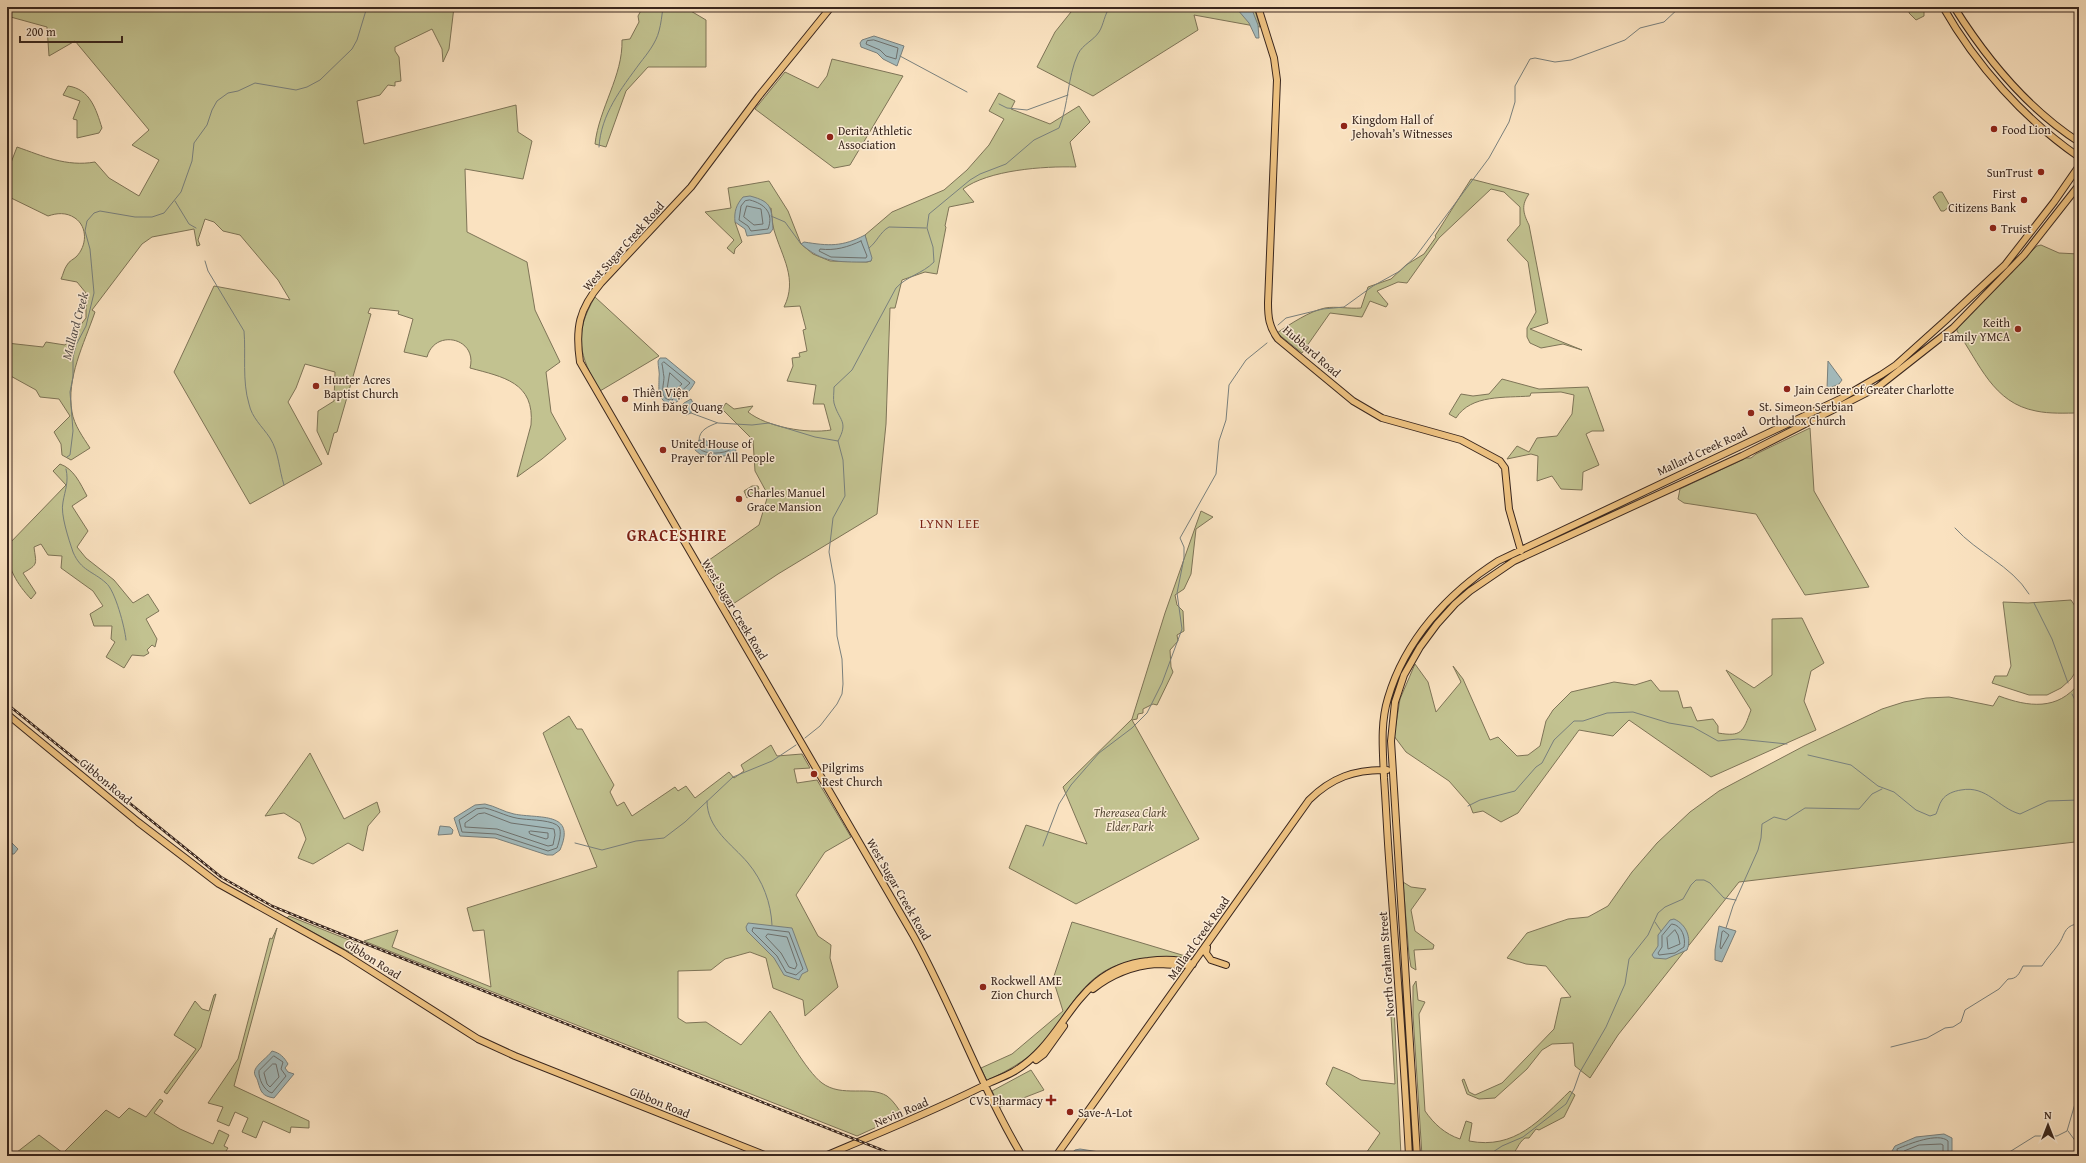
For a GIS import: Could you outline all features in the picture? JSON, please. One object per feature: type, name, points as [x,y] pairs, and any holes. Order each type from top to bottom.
[{"type":"main road","name":"West Sugar Creek Road","points":[[831,7],[758,96],[691,187],[595,289],[584,307],[580,319],[577,335],[578,350],[580,362],[599,398],[913,935],[941,990],[984,1087],[1022,1156]]},
{"type":"main road","name":"Hubbard Road","points":[[1258,7],[1274,58],[1277,80],[1268,303],[1268,321],[1273,332],[1278,339],[1353,401],[1382,418],[1460,440],[1500,461],[1505,468],[1509,509],[1523,556]]},
{"type":"main road","points":[[1943,7],[1971,50],[2003,89],[2042,129],[2079,157]]},
{"type":"main road","points":[[1954,7],[1977,41],[2005,76],[2036,108],[2079,142]]},
{"type":"main road","name":"Mallard Creek Road","points":[[1384,770],[1383,736],[1386,706],[1398,673],[1411,648],[1433,616],[1458,590],[1488,567],[1520,549],[1840,398],[1876,379],[1896,365],[1993,276],[2030,234],[2079,166]]},
{"type":"main road","name":"Mallard Creek Road","points":[[1055,1156],[1311,798],[1328,783],[1339,777],[1358,772],[1384,770],[1392,771],[1391,730],[1395,702],[1404,675],[1420,648],[1437,624],[1455,604],[1502,567],[1523,556],[1742,456],[1878,387],[1953,328],[2002,279],[2048,227],[2079,185]]},
{"type":"main road","points":[[2002,279],[2002,274],[2029,241],[2030,234]]},
{"type":"main road","name":"Gibbon Road","points":[[7,714],[138,822],[202,872],[232,892],[343,953],[478,1039],[515,1056],[767,1156]]},
{"type":"main road","name":"North Graham Street","points":[[1384,770],[1409,1156]]},
{"type":"main road","name":"North Graham Street","points":[[1392,771],[1417,1156]]},
{"type":"main road","points":[[1210,941],[1206,950],[1207,955],[1215,962],[1226,965]]},
{"type":"main road","name":"Nevin Road","points":[[825,1156],[984,1087],[1012,1073],[1031,1060],[1051,1038],[1089,987],[1110,972],[1133,963],[1157,960],[1193,964]]},
{"type":"main road","name":"Nevin Road","points":[[984,1087],[991,1087],[1018,1073],[1044,1054],[1084,999],[1102,982],[1112,976],[1134,967],[1157,964],[1193,964]]},
{"type":"main road","points":[[1173,965],[1181,969],[1185,976]]},
{"type":"green space","points":[[7,7],[454,7],[449,49],[443,62],[442,49],[432,29],[395,47],[395,51],[399,57],[401,81],[395,82],[395,86],[388,85],[380,95],[357,101],[364,144],[516,105],[518,132],[532,141],[523,179],[465,169],[467,232],[527,262],[535,310],[560,362],[546,372],[551,412],[566,439],[517,477],[531,425],[531,411],[528,399],[522,390],[505,379],[470,368],[471,358],[468,350],[462,344],[454,340],[438,342],[431,348],[427,357],[404,352],[413,319],[398,314],[399,311],[370,308],[368,313],[371,314],[337,432],[334,433],[328,455],[317,431],[318,411],[334,401],[335,372],[305,364],[296,388],[288,402],[322,464],[250,504],[174,372],[214,286],[290,300],[278,280],[240,235],[223,231],[214,222],[205,219],[198,240],[200,245],[197,246],[194,229],[152,237],[142,244],[92,310],[95,312],[77,361],[71,399],[72,412],[75,422],[90,448],[71,460],[62,455],[61,444],[54,432],[70,416],[59,399],[40,397],[36,390],[7,374],[7,343],[43,347],[46,342],[65,345],[86,318],[86,293],[77,282],[61,279],[65,268],[70,261],[80,253],[84,242],[84,231],[79,222],[72,216],[55,214],[48,216],[7,196],[7,173],[17,147],[64,162],[95,162],[109,178],[139,196],[159,160],[132,145],[149,130],[75,41],[49,56],[47,27],[7,16]]},
{"type":"green space","points":[[643,7],[684,7],[706,20],[706,67],[648,67],[626,91],[606,147],[595,144],[601,118],[619,66],[622,40],[630,39],[639,22],[638,16]]},
{"type":"green space","points":[[1075,7],[1254,7],[1260,27],[1194,15],[1198,30],[1093,96],[1037,67],[1055,32]]},
{"type":"green space","points":[[1910,7],[1924,7],[1924,16],[1916,20],[1909,13]]},
{"type":"green space","name":"Derita Athletic Association","points":[[832,59],[903,76],[850,165],[834,168],[755,109],[785,72],[818,88],[827,76]]},
{"type":"green space","points":[[68,86],[82,91],[91,101],[102,128],[99,133],[77,138],[77,120],[73,119],[80,101],[63,95]]},
{"type":"green space","points":[[999,93],[1015,101],[1011,109],[1050,124],[1079,106],[1090,122],[1070,142],[1076,167],[1048,167],[1001,173],[987,177],[963,189],[974,202],[949,207],[937,274],[925,272],[902,280],[895,308],[890,308],[886,424],[877,514],[778,574],[727,608],[702,565],[759,525],[768,495],[755,471],[753,440],[722,409],[726,403],[734,409],[753,406],[748,412],[766,422],[799,430],[831,430],[824,404],[813,404],[816,385],[787,381],[793,366],[792,358],[800,357],[799,353],[807,351],[803,330],[806,329],[800,306],[784,307],[788,297],[789,277],[774,230],[771,208],[735,222],[742,242],[735,249],[734,254],[727,248],[734,240],[705,212],[731,208],[728,188],[769,181],[788,211],[801,244],[813,254],[830,261],[871,261],[865,235],[892,212],[944,190],[967,170],[989,145],[1004,119],[989,111]]},
{"type":"green space","points":[[1471,179],[1529,194],[1524,205],[1524,213],[1529,225],[1548,323],[1530,329],[1582,350],[1563,344],[1541,348],[1530,343],[1527,337],[1527,328],[1536,312],[1528,262],[1507,240],[1520,225],[1520,207],[1504,192],[1491,189],[1439,238],[1407,283],[1398,282],[1377,291],[1388,304],[1386,307],[1370,301],[1362,317],[1330,313],[1302,353],[1277,333],[1300,318],[1325,308],[1361,308],[1368,287],[1391,279],[1406,265],[1424,254]]},
{"type":"green space","points":[[1939,192],[1942,192],[1950,206],[1944,211],[1941,211],[1933,197]]},
{"type":"green space","name":"Keith Family YMCA","points":[[2041,245],[2059,253],[2079,254],[2079,413],[2041,412],[2021,407],[2009,400],[1998,391],[1989,380],[1957,331],[1957,328],[1967,316],[2037,246]]},
{"type":"green space","points":[[595,297],[659,356],[600,391],[587,367],[581,345],[581,334],[584,322]]},
{"type":"green space","points":[[1502,379],[1539,389],[1588,387],[1604,431],[1592,431],[1586,434],[1599,465],[1583,472],[1582,490],[1561,489],[1552,476],[1537,481],[1538,456],[1531,454],[1507,459],[1517,446],[1529,452],[1537,438],[1557,436],[1572,414],[1574,395],[1561,392],[1531,393],[1530,396],[1490,399],[1471,405],[1463,410],[1456,418],[1449,414],[1461,394],[1473,396],[1489,394]]},
{"type":"green space","points":[[1810,428],[1814,491],[1869,587],[1805,595],[1756,514],[1684,503],[1678,499],[1680,489],[1746,458],[1751,458],[1756,454]]},
{"type":"green space","points":[[60,464],[65,466],[73,473],[87,496],[72,506],[88,531],[77,547],[86,558],[114,580],[133,603],[148,594],[159,611],[146,619],[157,639],[155,647],[152,645],[147,650],[149,653],[144,656],[132,655],[124,668],[106,657],[115,642],[111,639],[112,626],[94,626],[90,614],[103,606],[93,591],[61,568],[62,556],[48,555],[41,544],[34,547],[35,563],[32,568],[23,573],[36,593],[31,599],[17,581],[11,568],[7,554],[7,546],[66,485],[53,471]]},
{"type":"green space","points":[[752,486],[758,486],[759,489],[747,498],[744,491]]},
{"type":"green space","name":"Thereasea Clark Elder Park","points":[[1201,511],[1213,517],[1196,529],[1191,574],[1184,589],[1175,595],[1177,605],[1183,611],[1184,631],[1177,635],[1178,641],[1170,650],[1171,667],[1173,672],[1157,705],[1153,704],[1143,709],[1143,713],[1138,714],[1137,719],[1132,720],[1199,839],[1076,904],[1009,868],[1026,825],[1087,844],[1063,787],[1132,719],[1165,613]]},
{"type":"green space","points":[[2071,600],[2079,612],[2079,660],[2076,671],[2071,679],[2061,688],[2047,695],[2029,695],[1992,683],[1995,676],[2007,676],[2011,666],[2003,602],[2028,603]]},
{"type":"green space","points":[[1802,618],[1824,663],[1811,671],[1804,701],[1816,730],[1711,777],[1629,720],[1613,736],[1579,730],[1518,813],[1501,822],[1483,811],[1473,813],[1470,805],[1449,781],[1406,752],[1394,736],[1400,699],[1415,664],[1428,682],[1436,712],[1461,682],[1453,666],[1463,679],[1490,740],[1498,737],[1517,756],[1528,755],[1540,746],[1546,721],[1553,710],[1571,692],[1614,682],[1635,685],[1651,680],[1660,691],[1678,691],[1683,708],[1691,707],[1697,721],[1713,719],[1718,726],[1718,733],[1737,733],[1743,728],[1751,710],[1726,670],[1754,688],[1772,675],[1772,619]]},
{"type":"green space","points":[[2079,683],[2079,874],[2075,842],[1739,882],[1618,1035],[1590,1078],[1575,1066],[1573,1043],[1552,1044],[1542,1050],[1527,1069],[1495,1098],[1479,1099],[1467,1094],[1462,1080],[1464,1079],[1469,1092],[1475,1095],[1502,1083],[1554,1029],[1561,998],[1571,997],[1546,966],[1526,964],[1507,958],[1527,933],[1568,919],[1588,917],[1608,906],[1632,872],[1657,843],[1690,812],[1719,791],[1804,746],[1882,709],[1904,702],[1926,698],[1949,697],[1993,706],[1999,696],[2021,703],[2042,704],[2062,698],[2071,692]]},
{"type":"green space","points":[[569,716],[577,729],[582,729],[614,785],[610,792],[617,806],[624,802],[632,816],[675,787],[678,791],[686,786],[695,798],[729,772],[734,778],[744,771],[741,765],[771,745],[777,756],[802,754],[810,768],[794,769],[797,783],[817,780],[851,837],[825,852],[796,895],[818,936],[831,945],[830,958],[838,987],[805,1016],[803,1000],[773,988],[766,958],[750,952],[725,959],[711,970],[678,971],[678,1018],[686,1023],[706,1022],[741,1045],[770,1011],[802,1060],[822,1083],[838,1090],[872,1091],[880,1093],[887,1096],[903,1115],[857,1136],[364,941],[398,930],[392,947],[491,987],[484,930],[473,931],[467,908],[597,867],[543,733]]},
{"type":"green space","points":[[310,753],[344,819],[377,802],[380,812],[368,826],[363,851],[348,843],[313,864],[298,858],[306,839],[300,823],[284,813],[265,816]]},
{"type":"green space","points":[[1403,882],[1411,887],[1426,889],[1411,910],[1415,931],[1434,945],[1433,949],[1414,950],[1416,970],[1411,967],[1409,955]]},
{"type":"green space","points":[[289,916],[359,944],[353,954],[287,918]]},
{"type":"green space","points":[[1072,922],[1192,958],[1191,961],[1135,961],[1118,965],[1103,972],[1090,982],[1080,993],[1051,1033],[1034,1052],[1015,1066],[987,1081],[981,1068],[1012,1054],[1063,1011],[1053,979]]},
{"type":"green space","points":[[277,928],[234,1086],[309,1121],[309,1128],[291,1127],[290,1133],[263,1121],[256,1138],[242,1132],[248,1118],[235,1112],[229,1126],[217,1121],[223,1107],[208,1103],[238,1059],[270,938],[272,939]]},
{"type":"green space","points":[[1416,981],[1418,1000],[1425,1002],[1419,1014],[1425,1111],[1436,1124],[1449,1134],[1460,1139],[1466,1121],[1472,1123],[1469,1141],[1485,1143],[1500,1141],[1513,1137],[1526,1130],[1537,1122],[1570,1091],[1575,1095],[1564,1117],[1539,1130],[1536,1129],[1529,1138],[1525,1138],[1523,1140],[1511,1156],[1422,1156],[1413,1015],[1413,986]]},
{"type":"green space","points":[[216,994],[201,1047],[167,1094],[164,1092],[196,1049],[174,1035],[195,1001],[202,1009],[209,1011],[214,995]]},
{"type":"green space","points":[[1390,999],[1394,1007],[1401,1156],[1364,1156],[1380,1133],[1326,1084],[1333,1067],[1361,1080],[1395,1084]]},
{"type":"green space","points":[[1031,1070],[1044,1090],[1000,1107],[992,1091]]},
{"type":"green space","points":[[160,1099],[163,1101],[154,1113],[180,1129],[213,1144],[219,1130],[229,1135],[224,1146],[228,1148],[226,1151],[238,1156],[12,1156],[39,1135],[63,1153],[106,1110],[119,1118],[129,1108],[146,1117]]},
{"type":"water","points":[[1239,7],[1251,7],[1258,25],[1259,38],[1256,38],[1249,23],[1237,9]]},
{"type":"water","points":[[874,36],[904,46],[897,66],[883,59],[877,53],[861,47],[860,43],[862,40]]},
{"type":"water","points":[[750,196],[758,198],[769,207],[772,216],[773,229],[770,233],[747,236],[745,229],[735,222],[735,212],[737,206],[743,197]]},
{"type":"water","points":[[865,235],[872,258],[871,261],[866,262],[831,260],[816,255],[801,244],[804,242],[828,245],[842,244]]},
{"type":"water","points":[[660,358],[666,358],[695,382],[684,396],[676,402],[668,405],[659,393],[658,361]]},
{"type":"water","points":[[1828,361],[1842,380],[1839,384],[1827,389]]},
{"type":"water","points":[[691,399],[693,403],[691,413],[686,415],[681,410],[681,407],[684,403]]},
{"type":"water","points":[[699,440],[735,444],[736,452],[724,456],[701,455],[695,450]]},
{"type":"water","points":[[485,804],[510,813],[544,817],[553,819],[560,823],[564,829],[564,837],[560,850],[553,855],[547,855],[495,838],[460,836],[454,818],[475,805]]},
{"type":"water","points":[[440,826],[450,827],[453,830],[452,834],[438,835]]},
{"type":"water","points":[[7,838],[18,849],[14,854],[7,854]]},
{"type":"water","points":[[1674,919],[1682,924],[1687,932],[1689,941],[1687,950],[1666,959],[1654,958],[1652,955],[1658,946],[1658,935],[1670,920]]},
{"type":"water","points":[[748,923],[792,928],[808,971],[802,974],[799,980],[784,975],[774,958],[747,931],[746,927]]},
{"type":"water","points":[[1719,926],[1736,931],[1722,962],[1715,960]]},
{"type":"water","points":[[272,1051],[283,1057],[288,1064],[285,1068],[288,1072],[294,1074],[274,1098],[264,1095],[254,1073],[258,1065]]},
{"type":"water","points":[[1944,1134],[1952,1138],[1952,1156],[1896,1156],[1892,1151],[1895,1146],[1916,1137]]},
{"type":"water","points":[[1080,1149],[1106,1153],[1111,1156],[1068,1156],[1075,1150]]},
{"type":"waterway","name":"Mallard Creek","points":[[67,457],[70,455],[73,431],[70,392],[73,377],[73,357],[76,345],[86,326],[94,293],[90,249],[85,231],[87,221],[94,213],[100,211],[135,217],[152,217],[164,213],[181,192],[192,161],[194,143],[207,125],[217,101],[228,93],[238,91],[255,83],[296,90],[307,87],[320,80],[352,49],[357,40],[367,7]]},
{"type":"waterway","points":[[599,147],[604,124],[613,102],[656,40],[660,28],[663,7]]},
{"type":"waterway","points":[[805,738],[820,726],[837,704],[842,694],[843,684],[842,659],[837,636],[835,585],[829,552],[833,518],[845,496],[843,460],[838,441],[843,425],[834,403],[834,387],[852,370],[896,288],[934,262],[933,247],[927,228],[929,214],[970,180],[980,174],[1006,164],[1034,140],[1059,128],[1065,110],[1074,63],[1078,54],[1099,32],[1106,13],[1110,7]]},
{"type":"waterway","points":[[1278,325],[1286,318],[1323,309],[1344,307],[1373,286],[1400,271],[1416,256],[1489,158],[1509,122],[1515,102],[1515,86],[1530,59],[1535,58],[1555,62],[1571,60],[1625,40],[1640,28],[1664,22],[1680,7]]},
{"type":"waterway","points":[[900,56],[967,92]]},
{"type":"waterway","points":[[999,104],[1007,108],[1027,110],[1068,95]]},
{"type":"waterway","points":[[175,201],[189,224],[196,228]]},
{"type":"waterway","points":[[771,216],[785,222],[801,244]]},
{"type":"waterway","points":[[869,248],[889,227],[926,228]]},
{"type":"waterway","points":[[205,261],[208,271],[244,331],[245,377],[250,409],[273,443],[284,485]]},
{"type":"waterway","points":[[1043,846],[1059,804],[1071,785],[1099,753],[1132,728],[1147,713],[1162,683],[1182,629],[1177,593],[1184,558],[1184,547],[1180,538],[1216,474],[1219,441],[1226,420],[1229,385],[1246,360],[1267,343]]},
{"type":"waterway","points":[[691,413],[718,423],[752,425],[769,423],[815,437],[838,441]]},
{"type":"waterway","points":[[699,440],[699,437],[703,431],[717,423]]},
{"type":"waterway","name":"Mallard Creek","points":[[66,469],[67,482],[62,507],[65,527],[73,552],[80,563],[106,583],[113,593],[124,627],[126,640]]},
{"type":"waterway","points":[[1955,528],[1973,545],[2013,575],[2029,594]]},
{"type":"waterway","points":[[2034,603],[2052,639],[2068,683]]},
{"type":"waterway","points":[[2072,694],[2079,708]]},
{"type":"waterway","points":[[1468,806],[1480,800],[1515,791],[1536,767],[1542,763],[1554,740],[1574,721],[1583,721],[1607,713],[1633,712],[1669,723],[1693,727],[1718,741],[1738,739],[1787,744]]},
{"type":"waterway","points":[[575,843],[602,850],[636,841],[664,838],[685,822],[733,777],[772,761],[796,745]]},
{"type":"waterway","points":[[1808,755],[1851,765],[1878,786],[1894,792],[1916,810],[1930,816],[1936,814],[1941,802],[1946,796],[1953,792],[1970,789],[1985,794],[2005,807],[2020,814],[2048,801],[2079,800]]},
{"type":"waterway","points":[[1726,928],[1733,906],[1758,850],[1762,824],[1774,817],[1786,820],[1805,808],[1859,809],[1872,794],[1882,789]]},
{"type":"waterway","points":[[707,801],[708,811],[716,828],[748,863],[758,877],[768,900],[772,925]]},
{"type":"waterway","points":[[1487,1156],[1502,1146],[1523,1137],[1566,1104],[1574,1089],[1580,1072],[1606,1027],[1625,984],[1629,959],[1648,935],[1658,913],[1665,907],[1683,899],[1691,885],[1696,880],[1704,880],[1710,883],[1724,898],[1736,900]]},
{"type":"waterway","points":[[1891,1047],[1927,1038],[1945,1028],[1953,1027],[1961,1022],[1965,1010],[1999,989],[2008,979],[2016,977],[2023,966],[2042,966],[2058,945],[2066,930],[2072,925],[2076,924],[2079,913]]},
{"type":"waterway","points":[[1655,922],[1661,931]]},
{"type":"waterway","points":[[2003,1156],[2035,1136],[2057,1136],[2067,1131],[2079,1090]]},
{"type":"waterway","points":[[2068,1131],[2079,1146]]},
{"type":"waterway","points":[[1951,1155],[1955,1156]]},
{"type":"waterway","points":[[1963,1156],[1976,1156]]},
{"type":"waterway","points":[[1990,1156],[1995,1156]]},
{"type":"railway","points":[[7,704],[221,877],[272,906],[897,1156]]},
{"type":"place","name":"Kingdom Hall of Jehovah’s Witnesses","points":[[1344,126]]},
{"type":"place","name":"Food Lion","points":[[1994,129]]},
{"type":"place","name":"Derita Athletic Association","points":[[830,137]]},
{"type":"place","name":"SunTrust","points":[[2041,172]]},
{"type":"place","name":"First Citizens Bank","points":[[2024,200]]},
{"type":"place","name":"Truist","points":[[1993,228]]},
{"type":"place","name":"Keith Family YMCA","points":[[2018,329]]},
{"type":"place","name":"Hunter Acres Baptist Church","points":[[316,386]]},
{"type":"place","name":"Jain Center of Greater Charlotte","points":[[1787,389]]},
{"type":"place","name":"Thiền Viện Minh Đăng Quang","points":[[625,399]]},
{"type":"place","name":"St. Simeon Serbian Orthodox Church","points":[[1751,413]]},
{"type":"place","name":"United House of Prayer for All People","points":[[663,450]]},
{"type":"place","name":"Charles Manuel Grace Mansion","points":[[739,499]]},
{"type":"place","name":"Pilgrims Rest Church","points":[[814,774]]},
{"type":"place","name":"Rockwell AME Zion Church","points":[[983,987]]},
{"type":"place","name":"CVS Pharmacy","points":[[1051,1100]]},
{"type":"place","name":"Save-A-Lot","points":[[1070,1112]]},
{"type":"district","name":"LYNN LEE","points":[[950,523]]},
{"type":"district","name":"GRACESHIRE","points":[[677,535]]}]
